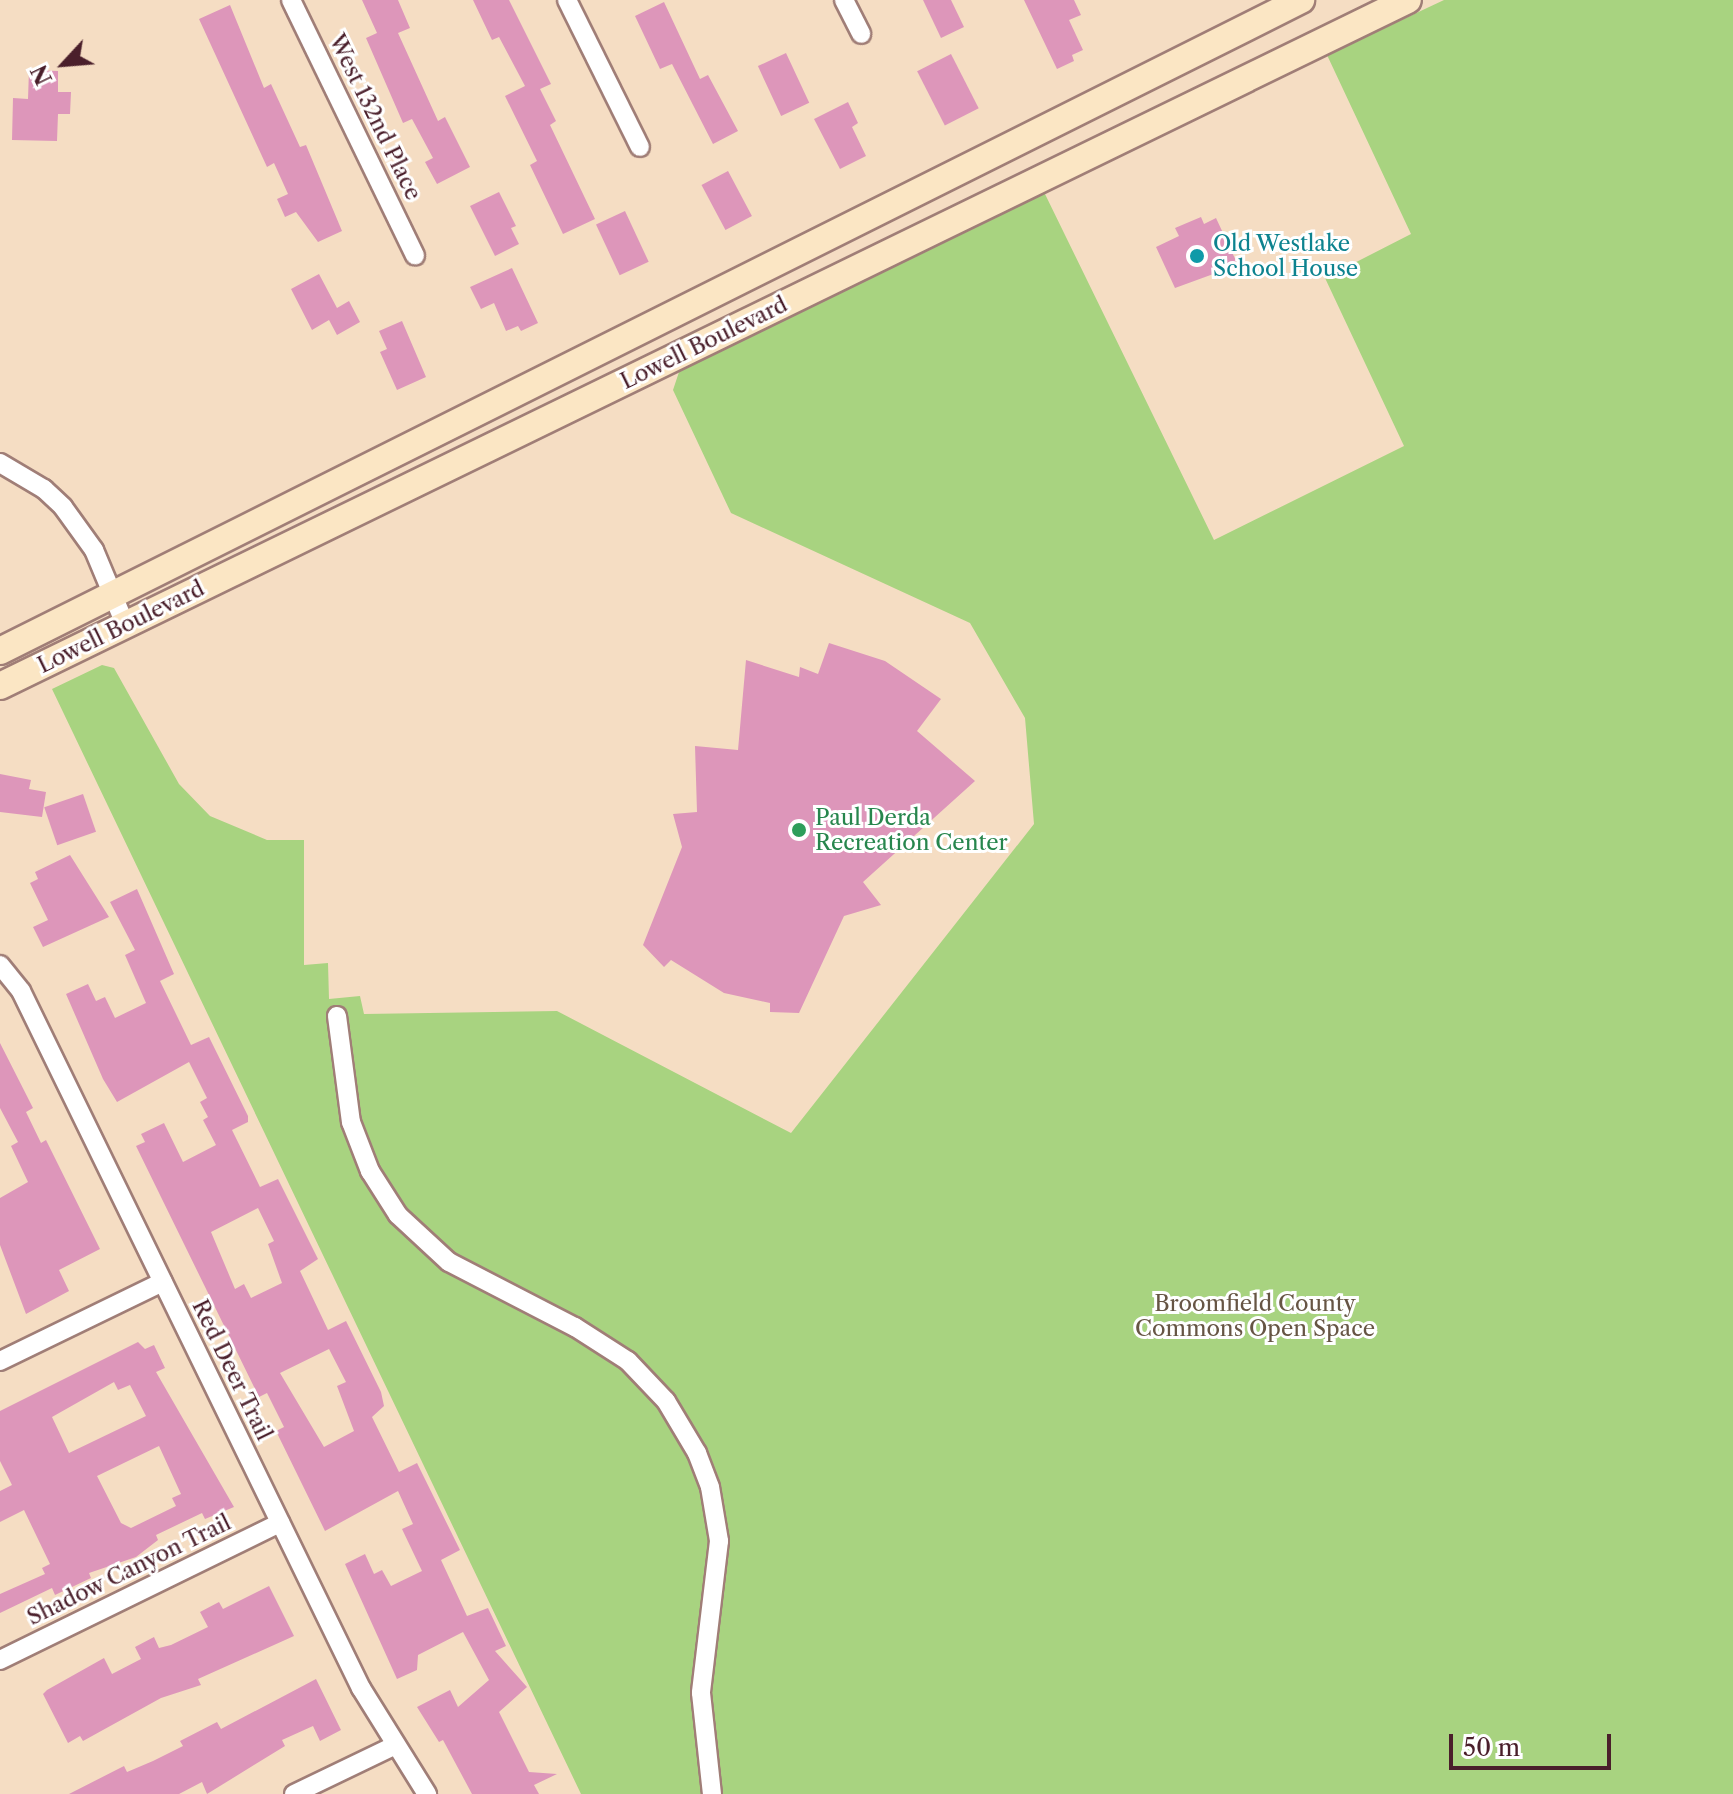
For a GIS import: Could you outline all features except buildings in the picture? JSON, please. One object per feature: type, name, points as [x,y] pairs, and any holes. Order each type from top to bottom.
[{"type":"main road","name":"Lowell Boulevard","points":[[0,651],[777,266],[1301,0]]},
{"type":"main road","name":"Lowell Boulevard","points":[[0,686],[1408,0]]},
{"type":"main road","points":[[649,370],[644,349],[652,340],[735,297],[777,266]]},
{"type":"street","name":"West 132nd Place","points":[[291,0],[415,255]]},
{"type":"street","points":[[567,0],[640,147]]},
{"type":"street","points":[[844,0],[861,34]]},
{"type":"street","points":[[0,463],[44,489],[63,507],[94,550],[125,624]]},
{"type":"street","name":"Red Deer Trail","points":[[0,965],[21,991],[361,1688],[427,1794]]},
{"type":"street","points":[[337,1016],[351,1122],[370,1171],[398,1215],[449,1262],[617,1352],[666,1401],[697,1453],[710,1487],[719,1541],[701,1693],[712,1794]]},
{"type":"street","points":[[0,1361],[163,1282]]},
{"type":"street","name":"Shadow Canyon Trail","points":[[0,1660],[280,1523]]},
{"type":"street","points":[[294,1794],[396,1745]]},
{"type":"green space","name":"Broomfield County Commons Open Space","points":[[1444,0],[1733,0],[1733,1794],[581,1794],[52,689],[102,665],[114,668],[179,784],[210,816],[267,840],[304,840],[304,965],[328,963],[329,999],[360,996],[364,1014],[557,1011],[791,1133],[1034,824],[1025,718],[970,623],[731,513],[673,390],[680,369],[1044,192],[1214,540],[1404,446],[1325,278],[1411,234],[1327,55]]},
{"type":"place","name":"Old Westlake School House","points":[[1197,256]]},
{"type":"place","name":"Paul Derda Recreation Center","points":[[799,830]]}]
